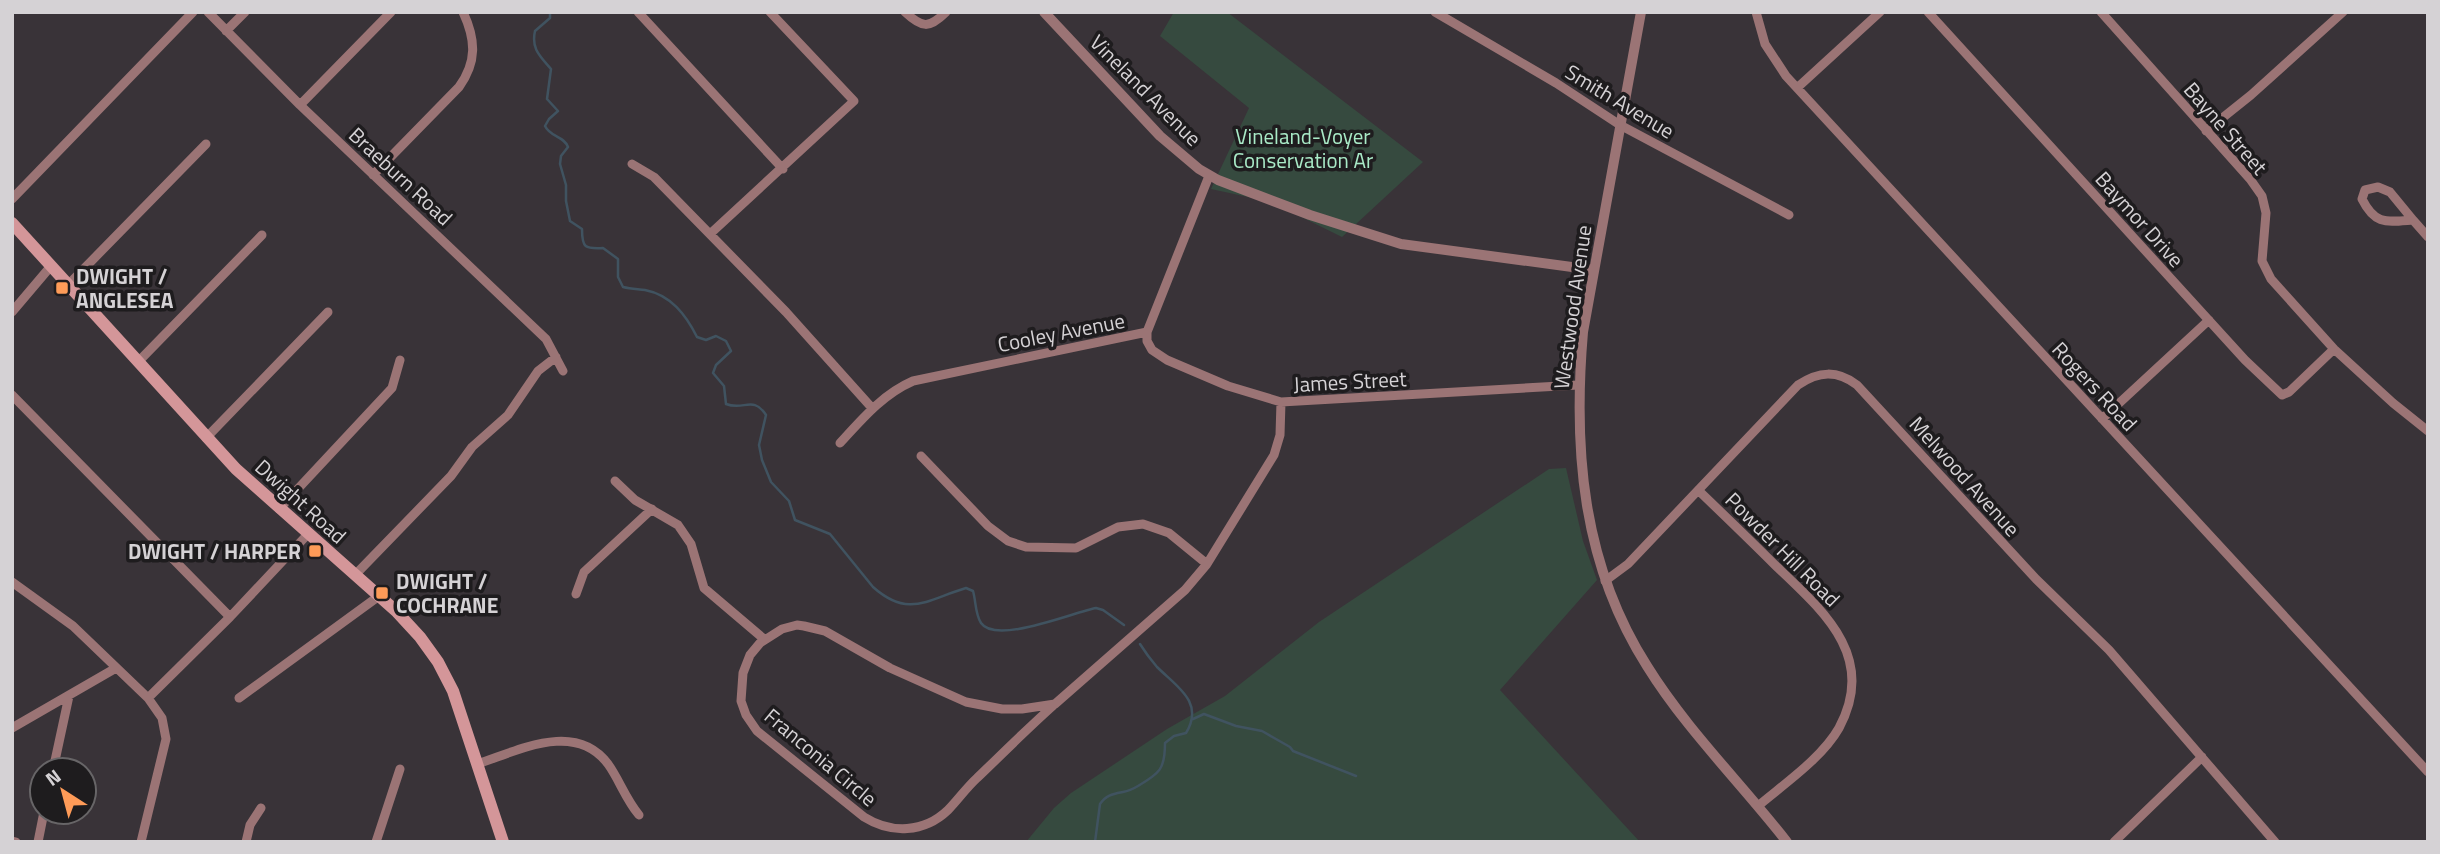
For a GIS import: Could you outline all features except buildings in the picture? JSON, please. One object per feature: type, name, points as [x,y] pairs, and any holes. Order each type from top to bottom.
[{"type":"main road","name":"Dwight Road","points":[[12,223],[206,438],[279,509],[415,630],[442,668],[462,714],[502,842]]},
{"type":"street","points":[[12,199],[193,12]]},
{"type":"street","name":"Braeburn Road","points":[[208,12],[300,105],[547,339],[563,371]]},
{"type":"street","points":[[226,31],[245,12]]},
{"type":"street","points":[[300,105],[391,12]]},
{"type":"street","points":[[373,174],[467,76],[472,65],[473,47],[463,12]]},
{"type":"street","points":[[638,12],[783,169]]},
{"type":"street","points":[[709,234],[854,102],[770,12]]},
{"type":"street","points":[[905,12],[920,24],[933,24],[946,12]]},
{"type":"street","name":"Vineland Avenue","points":[[1044,12],[1160,136],[1209,176],[1310,215],[1401,244],[1594,270]]},
{"type":"street","name":"Smith Avenue","points":[[1435,12],[1556,83],[1620,125],[1789,215]]},
{"type":"street","name":"Westwood Avenue","points":[[1641,12],[1583,332],[1578,386],[1582,480],[1605,581],[1623,623],[1647,667],[1787,842]]},
{"type":"street","name":"Rogers Road","points":[[1756,12],[1767,48],[1797,88],[2428,772]]},
{"type":"street","points":[[1797,88],[1880,12]]},
{"type":"street","name":"Baymor Drive","points":[[1928,12],[2245,360],[2282,395],[2300,383],[2334,349]]},
{"type":"street","name":"Bayne Street","points":[[2101,12],[2263,196],[2266,213],[2262,261],[2271,279],[2334,349],[2428,431]]},
{"type":"street","points":[[2206,131],[2251,95],[2343,12]]},
{"type":"street","points":[[68,285],[206,144]]},
{"type":"street","points":[[632,164],[654,177],[786,312],[872,408]]},
{"type":"street","name":"Cooley Avenue","points":[[840,443],[872,408],[895,390],[918,379],[1147,332],[1209,176]]},
{"type":"street","points":[[2413,220],[2377,220],[2370,214],[2362,199],[2365,190],[2378,187],[2390,192],[2428,237]]},
{"type":"street","points":[[138,362],[262,235]]},
{"type":"street","points":[[12,312],[51,266]]},
{"type":"street","points":[[206,438],[328,312]]},
{"type":"street","points":[[2102,419],[2209,320]]},
{"type":"street","name":"James Street","points":[[1147,332],[1147,341],[1152,350],[1167,360],[1228,386],[1281,402],[1578,386]]},
{"type":"street","points":[[355,575],[451,476],[472,447],[508,415],[538,371],[556,357]]},
{"type":"street","points":[[279,509],[392,388],[400,360]]},
{"type":"street","name":"Melwood Avenue","points":[[1605,581],[1628,565],[1798,385],[1820,374],[1841,375],[1849,379],[1889,419],[2036,579],[2109,650],[2275,842]]},
{"type":"street","points":[[12,396],[230,617]]},
{"type":"street","name":"Franconia Circle","points":[[764,639],[750,655],[743,673],[741,701],[757,731],[871,821],[887,828],[912,829],[941,816],[971,783],[1055,704],[1185,590],[1207,564],[1274,455],[1280,435],[1281,402]]},
{"type":"street","points":[[921,456],[1002,538],[1020,545],[1045,549],[1076,548],[1118,527],[1143,524],[1169,533],[1207,564]]},
{"type":"street","points":[[615,481],[631,497],[674,522],[687,536],[702,584],[708,592],[764,639],[792,626],[817,629],[890,668],[966,702],[1002,709],[1055,704]]},
{"type":"street","name":"Powder Hill Road","points":[[1698,490],[1823,611],[1840,636],[1850,667],[1849,701],[1838,729],[1821,752],[1758,806]]},
{"type":"street","points":[[576,594],[584,572],[652,509]]},
{"type":"street","points":[[148,698],[230,617],[308,534]]},
{"type":"street","points":[[12,582],[73,626],[148,698],[162,718],[166,739],[141,842]]},
{"type":"street","points":[[239,698],[379,596]]},
{"type":"street","points":[[12,728],[116,667]]},
{"type":"street","points":[[56,756],[69,696]]},
{"type":"street","points":[[477,764],[552,741],[578,743],[593,749],[607,762],[625,797],[639,815]]},
{"type":"street","points":[[2114,842],[2202,757]]},
{"type":"street","points":[[376,842],[400,769]]},
{"type":"street","points":[[246,842],[250,825],[261,808]]},
{"type":"green space","name":"Vineland-Voyer Conservation Ar","points":[[1174,12],[1227,12],[1423,162],[1342,237],[1271,202],[1211,189],[1249,108],[1160,36]]},
{"type":"green space","points":[[1566,468],[1583,541],[1597,580],[1500,690],[1640,842],[1026,842],[1054,808],[1071,793],[1167,729],[1225,696],[1319,622],[1549,469]]},
{"type":"waterway","points":[[550,12],[550,18],[535,31],[534,43],[537,52],[551,69],[547,99],[558,111],[545,126],[568,147],[561,156],[560,164],[566,185],[570,221],[582,229],[586,246],[603,248],[618,259],[618,277],[623,287],[663,296],[683,314],[697,337],[706,340],[716,336],[726,341],[731,351],[716,365],[713,373],[724,386],[726,404],[757,406],[766,415],[759,445],[762,460],[771,482],[789,501],[795,520],[830,534],[873,587],[897,602],[919,604],[966,588],[973,591],[979,619],[989,629],[1018,629],[1096,608],[1124,625]]},
{"type":"waterway","points":[[1095,842],[1102,801],[1110,795],[1134,788],[1156,774],[1164,759],[1165,743],[1174,736],[1186,733],[1191,722],[1192,712],[1186,696],[1157,667],[1140,644]]},
{"type":"waterway","points":[[1193,719],[1204,714],[1236,726],[1262,731],[1293,751],[1356,776]]},
{"type":"place","name":"DWIGHT / ANGLESEA","points":[[62,288]]},
{"type":"place","name":"DWIGHT / HARPER","points":[[315,551]]},
{"type":"place","name":"DWIGHT / COCHRANE","points":[[382,593]]}]
